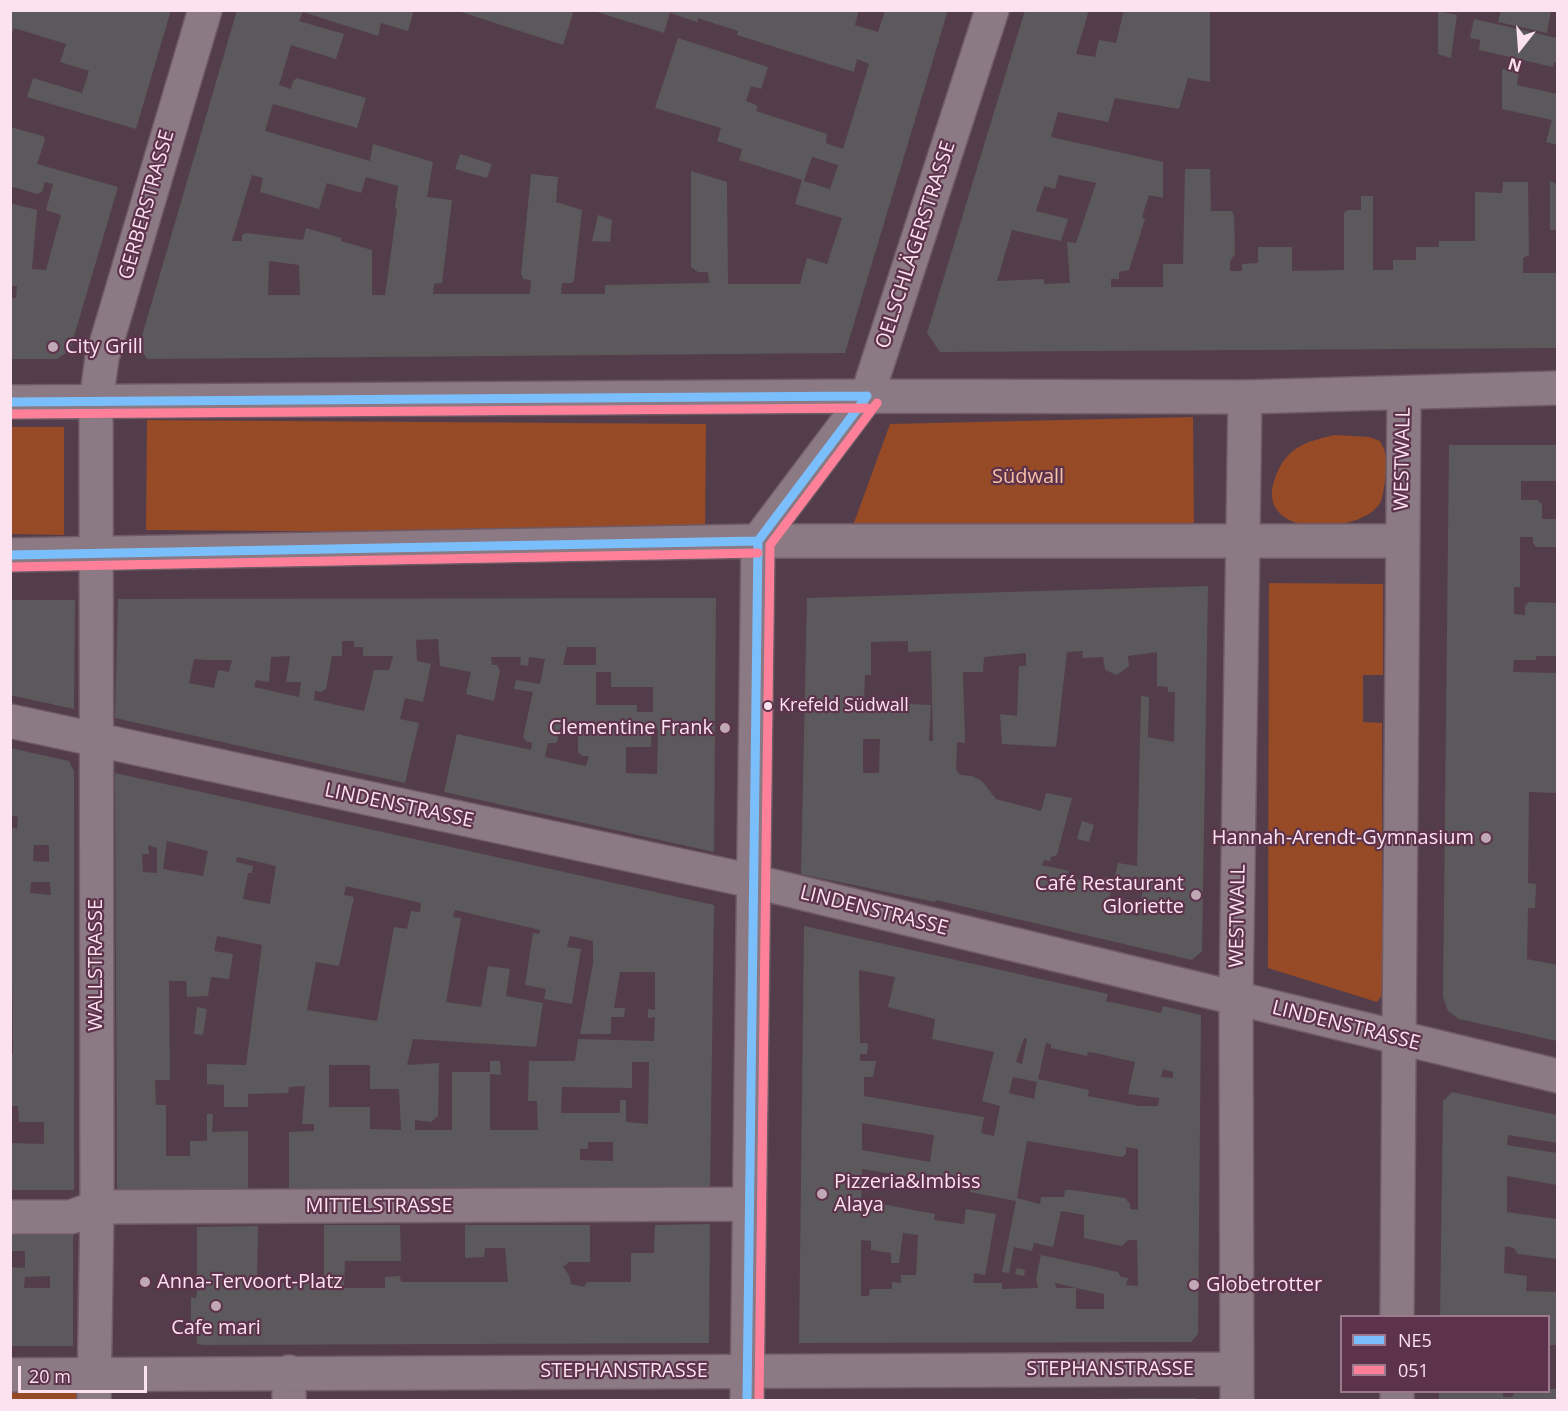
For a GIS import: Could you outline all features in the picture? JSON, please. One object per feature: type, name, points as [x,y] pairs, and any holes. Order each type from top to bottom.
[{"type":"street","name":"GERBERSTRASSE","points":[[97,556],[96,402],[102,358],[205,10]]},
{"type":"street","name":"OELSCHLÄGERSTRASSE","points":[[758,541],[867,396],[992,10]]},
{"type":"street","points":[[10,402],[867,396],[1245,396],[1557,388]]},
{"type":"street","name":"WESTWALL","points":[[1397,1315],[1404,393]]},
{"type":"street","name":"WESTWALL","points":[[1237,1385],[1236,999],[1245,396]]},
{"type":"street","points":[[10,555],[97,556],[758,541],[1402,541]]},
{"type":"street","points":[[747,1385],[758,541]]},
{"type":"street","name":"WALLSTRASSE","points":[[94,1388],[84,1212],[97,556]]},
{"type":"street","name":"LINDENSTRASSE","points":[[10,721],[95,742],[752,881],[1400,1040],[1557,1076]]},
{"type":"street","name":"MITTELSTRASSE","points":[[10,1217],[84,1212],[749,1204]]},
{"type":"street","name":"STEPHANSTRASSE","points":[[10,1375],[94,1388],[1237,1385]]},
{"type":"green space","name":"Südwall","points":[[1193,417],[1194,527],[851,531],[890,424]]},
{"type":"green space","points":[[147,420],[706,424],[705,534],[146,530]]},
{"type":"green space","points":[[11,427],[64,427],[64,535],[11,534]]},
{"type":"green space","points":[[1335,435],[1369,437],[1380,441],[1385,451],[1387,465],[1380,503],[1369,514],[1332,526],[1312,526],[1293,522],[1279,513],[1272,498],[1275,478],[1285,459],[1291,453],[1314,440]]},
{"type":"green space","points":[[1269,583],[1383,584],[1383,675],[1363,675],[1363,722],[1382,723],[1382,995],[1377,1002],[1268,968]]},
{"type":"green space","points":[[88,1392],[88,1400],[11,1400],[10,1393]]},
{"type":"building","points":[[10,10],[171,10],[136,129],[27,97],[33,78],[82,93],[89,71],[60,62],[66,44],[14,28],[10,37]]},
{"type":"building","points":[[237,10],[414,10],[408,31],[381,23],[378,36],[303,12],[299,21],[344,34],[336,59],[291,45],[279,85],[291,89],[293,81],[297,78],[366,98],[357,128],[273,104],[265,131],[370,161],[373,144],[433,162],[427,197],[452,200],[442,283],[434,284],[433,294],[530,294],[531,280],[523,279],[521,274],[531,174],[558,177],[556,202],[582,210],[574,280],[572,283],[562,283],[561,294],[605,294],[605,285],[709,283],[708,272],[698,272],[691,267],[691,171],[727,182],[728,284],[800,284],[807,258],[827,264],[842,218],[795,204],[802,180],[739,160],[742,149],[717,141],[721,128],[655,108],[678,38],[768,67],[761,89],[751,86],[746,101],[758,107],[756,111],[827,134],[826,143],[843,149],[869,64],[857,59],[854,72],[737,35],[738,31],[698,18],[697,22],[670,13],[664,33],[591,10],[859,10],[855,25],[878,32],[885,10],[948,10],[845,353],[147,359],[139,346]],"holes":[[[812,157],[838,165],[830,189],[804,181]],[[252,175],[263,178],[260,192],[319,209],[327,183],[361,193],[366,177],[398,186],[385,295],[372,295],[372,250],[341,241],[341,238],[306,228],[303,240],[246,233],[242,235],[242,241],[232,241]],[[269,261],[299,265],[300,295],[268,295]]]},
{"type":"building","points":[[455,10],[574,10],[563,45]]},
{"type":"building","points":[[1025,10],[1089,10],[1076,54],[1095,57],[1099,40],[1116,43],[1124,10],[1210,10],[1210,82],[1188,78],[1179,109],[1115,98],[1108,122],[1058,112],[1051,137],[1163,162],[1163,198],[1149,195],[1142,217],[1145,219],[1129,270],[1119,272],[1119,279],[1111,279],[1111,287],[1163,287],[1163,264],[1183,264],[1185,169],[1210,169],[1211,211],[1232,211],[1235,254],[1230,261],[1230,271],[1242,271],[1242,264],[1258,263],[1258,247],[1292,247],[1292,271],[1344,270],[1344,213],[1347,210],[1361,210],[1361,196],[1373,196],[1373,270],[1393,270],[1393,260],[1416,260],[1416,247],[1439,247],[1439,241],[1475,241],[1475,192],[1502,193],[1503,182],[1528,182],[1529,255],[1523,258],[1523,273],[1557,273],[1557,348],[940,352],[927,333]],"holes":[[[1059,175],[1096,183],[1076,243],[1067,242],[1070,283],[1044,284],[1044,279],[997,281],[1012,230],[1061,241],[1068,219],[1036,211],[1044,186],[1055,189]]]},
{"type":"building","points":[[1501,10],[1551,10],[1547,33],[1498,22]]},
{"type":"building","points":[[1438,11],[1457,15],[1451,58],[1438,54]]},
{"type":"building","points":[[1474,19],[1557,38],[1557,63],[1554,62],[1553,67],[1479,50],[1480,40],[1470,38]]},
{"type":"building","points":[[1502,69],[1519,72],[1517,85],[1557,94],[1557,145],[1546,142],[1552,120],[1502,109]]},
{"type":"building","points":[[10,127],[43,136],[45,140],[37,164],[118,187],[70,350],[57,359],[10,359],[10,298],[16,298],[17,286],[10,286],[10,203],[37,210],[32,269],[46,270],[61,215],[46,210],[53,184],[45,182],[42,192],[37,194],[10,186]]},
{"type":"building","points":[[460,154],[492,164],[487,178],[455,169]]},
{"type":"building","points":[[1550,181],[1557,184],[1557,230],[1550,230]]},
{"type":"building","points":[[598,215],[612,220],[610,242],[592,241]]},
{"type":"building","name":"Hannah-Arendt-Gymnasium","points":[[1449,445],[1557,445],[1557,481],[1521,481],[1521,500],[1537,500],[1542,504],[1542,519],[1557,519],[1557,547],[1536,547],[1533,537],[1520,537],[1520,587],[1514,587],[1514,614],[1525,615],[1525,606],[1529,602],[1557,603],[1557,656],[1536,656],[1536,660],[1514,660],[1513,672],[1557,673],[1557,793],[1529,792],[1528,883],[1536,884],[1535,908],[1528,908],[1527,959],[1557,965],[1557,1041],[1459,1019],[1448,1011],[1443,997]]},
{"type":"building","points":[[1208,586],[1202,951],[1192,960],[936,900],[935,902],[801,874],[807,598]],"holes":[[[908,641],[908,652],[931,651],[933,741],[929,741],[931,705],[864,702],[865,675],[871,675],[871,642]],[[1083,651],[1082,658],[1103,657],[1105,670],[1117,675],[1129,666],[1128,656],[1157,652],[1157,686],[1168,687],[1168,692],[1175,692],[1174,742],[1148,737],[1149,697],[1141,696],[1137,866],[1118,863],[1114,879],[1105,877],[1103,885],[1067,877],[1069,871],[1042,865],[1044,860],[1050,861],[1051,857],[1057,855],[1072,798],[1046,793],[1041,811],[996,799],[982,781],[972,776],[960,775],[956,770],[957,742],[965,743],[963,672],[983,672],[984,657],[1026,653],[1026,666],[1019,666],[1017,716],[1000,714],[1002,744],[1056,747],[1067,652]],[[863,739],[880,739],[879,773],[863,773]],[[1135,876],[1143,887],[1139,916],[1132,915],[1125,902],[1109,899],[1114,879],[1130,879]]]},
{"type":"building","points":[[716,598],[714,852],[444,792],[457,734],[531,750],[532,743],[523,737],[533,692],[514,689],[516,680],[540,684],[545,659],[529,657],[528,666],[520,665],[521,657],[491,657],[492,665],[497,665],[500,671],[494,701],[466,694],[471,672],[440,666],[438,639],[416,640],[417,661],[431,664],[423,702],[405,698],[400,719],[419,723],[405,783],[115,718],[118,599]],"holes":[[[342,641],[354,641],[354,647],[363,647],[363,656],[393,656],[389,670],[374,670],[364,711],[314,700],[315,691],[321,692],[326,689],[332,656],[342,656]],[[567,647],[596,647],[596,665],[563,665]],[[290,656],[286,682],[301,682],[299,697],[254,687],[256,680],[269,682],[271,657]],[[194,659],[232,660],[229,672],[218,670],[214,688],[189,683]],[[596,672],[611,672],[611,687],[653,687],[653,712],[637,712],[637,705],[596,705]],[[560,728],[578,729],[578,752],[582,756],[589,756],[586,766],[545,757],[548,743],[557,743]],[[652,729],[658,729],[657,774],[626,773],[626,747],[651,747]]]},
{"type":"building","points":[[10,600],[75,600],[74,709],[10,695]]},
{"type":"building","points":[[10,748],[69,761],[74,771],[74,1190],[10,1190],[10,1143],[44,1144],[44,1122],[19,1122],[18,1106],[10,1106],[10,1054],[13,1054],[10,827],[17,829],[18,817],[10,815]],"holes":[[[34,845],[49,845],[49,862],[33,861]],[[31,882],[50,882],[51,895],[30,893]]]},
{"type":"building","points":[[115,773],[714,905],[710,1191],[289,1191],[289,1132],[314,1131],[314,1124],[302,1124],[305,1086],[289,1087],[288,1093],[248,1094],[248,1107],[224,1107],[224,1085],[207,1084],[207,1064],[246,1065],[262,945],[217,936],[214,951],[233,954],[229,979],[211,977],[208,996],[187,997],[186,981],[169,981],[170,1080],[155,1080],[156,1105],[166,1105],[166,1156],[190,1156],[190,1141],[207,1141],[207,1114],[213,1114],[212,1132],[248,1131],[248,1191],[117,1191]],"holes":[[[167,841],[208,851],[203,876],[163,869]],[[148,845],[157,848],[157,873],[143,872],[142,854],[149,854]],[[237,857],[276,866],[270,904],[243,899],[248,873],[252,873],[253,866],[236,862]],[[346,886],[421,903],[420,912],[411,911],[407,929],[394,927],[377,1021],[307,1010],[316,962],[339,966],[354,897],[344,895]],[[455,910],[540,930],[539,934],[533,933],[525,985],[546,989],[544,999],[572,1004],[581,949],[567,947],[570,936],[593,941],[593,963],[580,1034],[611,1034],[611,1017],[624,1017],[625,1008],[614,1008],[620,972],[655,972],[655,1010],[648,1009],[648,1018],[655,1017],[654,1041],[578,1039],[575,1061],[529,1061],[528,1101],[537,1101],[538,1130],[490,1130],[490,1074],[501,1075],[500,1061],[490,1061],[490,1072],[452,1072],[452,1130],[415,1130],[415,1120],[431,1122],[438,1116],[439,1063],[407,1065],[413,1039],[536,1047],[543,1003],[506,996],[510,969],[488,966],[481,1007],[446,1002],[461,918],[453,917]],[[632,1062],[649,1062],[648,1124],[626,1122],[626,1100],[620,1100],[620,1113],[561,1113],[562,1087],[632,1088]],[[329,1065],[370,1065],[370,1089],[399,1089],[401,1130],[370,1129],[370,1107],[329,1107]],[[588,1142],[613,1142],[613,1161],[580,1160],[580,1149],[588,1149]]]},
{"type":"building","points":[[1082,821],[1094,825],[1089,842],[1077,839]]},
{"type":"building","points":[[804,926],[1108,994],[1106,1001],[1161,1013],[1163,1006],[1201,1015],[1198,1334],[1191,1342],[799,1343]],"holes":[[[859,970],[895,977],[888,1007],[935,1019],[932,1039],[994,1052],[982,1101],[1000,1106],[994,1136],[981,1133],[984,1117],[864,1096],[864,1077],[873,1077],[876,1061],[860,1061],[860,1054],[867,1054],[868,1043],[860,1043]],[[1024,1038],[1027,1039],[1022,1064],[1016,1062]],[[1046,1043],[1051,1044],[1051,1048],[1087,1056],[1088,1052],[1135,1062],[1128,1094],[1159,1098],[1158,1106],[1139,1106],[1088,1096],[1089,1090],[1038,1079]],[[1163,1069],[1173,1072],[1173,1078],[1161,1077]],[[1013,1077],[1037,1082],[1034,1099],[1009,1093]],[[862,1123],[934,1135],[930,1162],[862,1150]],[[1027,1141],[1122,1157],[1126,1154],[1126,1147],[1138,1149],[1138,1210],[1130,1209],[1130,1204],[1125,1198],[1072,1190],[1065,1190],[1064,1197],[1041,1197],[1040,1204],[1017,1198]],[[862,1169],[971,1187],[970,1192],[1016,1201],[1002,1272],[1009,1273],[1014,1247],[1032,1251],[1034,1243],[1053,1247],[1061,1211],[1084,1215],[1084,1238],[1122,1246],[1128,1240],[1137,1240],[1138,1286],[1126,1285],[1128,1278],[1121,1277],[1118,1272],[1041,1255],[1036,1279],[1038,1288],[1002,1289],[1002,1283],[973,1283],[974,1273],[985,1275],[996,1214],[966,1209],[964,1224],[934,1220],[935,1214],[876,1203],[875,1206],[869,1204],[867,1213],[861,1213]],[[903,1233],[918,1235],[916,1275],[901,1275],[901,1283],[892,1282],[892,1289],[870,1289],[869,1296],[861,1296],[861,1240],[871,1241],[871,1250],[891,1253],[891,1263],[899,1263]],[[1055,1283],[1076,1288],[1056,1288]],[[1076,1288],[1104,1294],[1104,1309],[1076,1309]]]},
{"type":"building","points":[[197,1007],[207,1009],[203,1035],[194,1034]]},
{"type":"building","points":[[1452,1092],[1557,1115],[1557,1143],[1508,1135],[1507,1145],[1557,1153],[1557,1185],[1507,1176],[1507,1212],[1557,1219],[1557,1259],[1518,1254],[1514,1248],[1505,1246],[1504,1273],[1527,1276],[1526,1291],[1557,1292],[1557,1345],[1550,1345],[1550,1315],[1440,1315],[1443,1101]]},
{"type":"building","points":[[710,1224],[709,1343],[204,1345],[197,1344],[196,1327],[191,1327],[191,1297],[196,1298],[197,1292],[197,1227],[258,1226],[257,1283],[324,1283],[324,1225],[400,1225],[401,1261],[345,1261],[344,1288],[385,1288],[385,1277],[400,1276],[401,1282],[508,1282],[505,1248],[485,1248],[484,1257],[465,1258],[465,1225],[590,1225],[590,1262],[569,1262],[563,1267],[569,1275],[571,1284],[584,1287],[587,1282],[631,1282],[631,1253],[654,1253],[655,1225]]},
{"type":"building","points":[[10,1225],[73,1226],[73,1346],[10,1346],[10,1267],[25,1268],[25,1251],[10,1251]],"holes":[[[50,1276],[50,1288],[24,1288],[25,1277]]]},
{"type":"building","points":[[1017,1268],[1025,1270],[1024,1276],[1015,1274]]},
{"type":"building","points":[[1550,1389],[1557,1389],[1557,1400],[1439,1400],[1439,1393],[1503,1393],[1503,1397],[1512,1397],[1514,1393],[1550,1393]]},
{"type":"building","points":[[1094,1398],[1197,1398],[1197,1400]]},
{"type":"transit line","name":"NE5","points":[[10,402],[867,396]]},
{"type":"transit line","name":"NE5","points":[[747,1400],[758,541],[867,396]]},
{"type":"transit line","name":"051","points":[[759,1400],[770,545],[877,403]]},
{"type":"transit line","name":"051","points":[[10,414],[867,408]]},
{"type":"transit line","name":"NE5","points":[[10,555],[758,541]]},
{"type":"transit line","name":"051","points":[[10,567],[758,553]]},
{"type":"place","name":"City Grill","points":[[53,347]]},
{"type":"place","name":"Krefeld Südwall","points":[[768,706]]},
{"type":"place","name":"Clementine Frank","points":[[725,728]]},
{"type":"place","name":"Hannah-Arendt-Gymnasium","points":[[1486,838]]},
{"type":"place","name":"Café Restaurant Gloriette","points":[[1196,895]]},
{"type":"place","name":"Pizzeria&Imbiss Alaya","points":[[822,1194]]},
{"type":"place","name":"Anna-Tervoort-Platz","points":[[145,1282]]},
{"type":"place","name":"Globetrotter","points":[[1194,1285]]},
{"type":"place","name":"Cafe mari","points":[[216,1306]]}]
